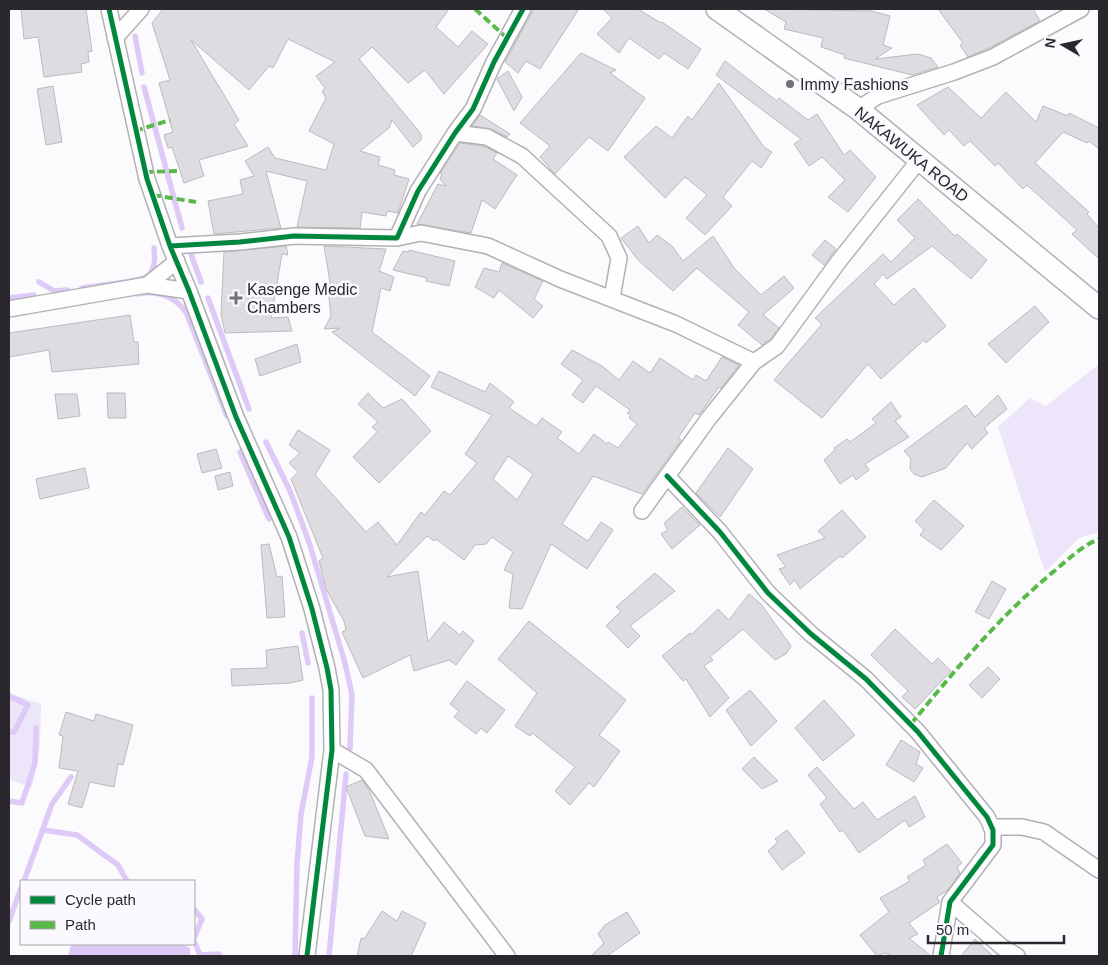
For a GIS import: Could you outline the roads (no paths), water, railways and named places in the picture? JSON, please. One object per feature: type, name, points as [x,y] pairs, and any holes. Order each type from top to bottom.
[{"type":"main road","name":"NAKAWUKA ROAD","points":[[717,9],[858,109],[1099,308]]},
{"type":"street","points":[[109,9],[146,179],[236,417],[289,537],[312,609],[331,690],[332,750],[307,956]]},
{"type":"street","points":[[115,38],[141,9]]},
{"type":"street","points":[[397,238],[418,191],[455,132],[473,109],[494,62],[523,9]]},
{"type":"street","points":[[858,109],[878,96],[954,72],[993,57],[1081,9]]},
{"type":"street","points":[[455,132],[487,137],[522,156],[609,236],[619,258],[612,298]]},
{"type":"street","points":[[642,511],[709,418],[754,362],[776,346],[839,261],[920,159]]},
{"type":"street","points":[[170,246],[240,242],[294,236],[397,238],[420,233],[488,246],[560,279],[676,324],[754,362]]},
{"type":"street","points":[[147,285],[177,261]]},
{"type":"street","points":[[9,309],[147,285],[189,291]]},
{"type":"street","points":[[667,476],[720,532],[768,593],[811,634],[866,679],[918,732],[987,817],[993,838],[988,854],[950,902],[941,956]]},
{"type":"street","points":[[332,750],[366,770],[507,956]]},
{"type":"street","points":[[991,827],[1022,827],[1044,832],[1099,870]]},
{"type":"street","points":[[950,902],[975,925],[1017,956]]},
{"type":"waterway","points":[[135,36],[142,73]]},
{"type":"waterway","points":[[144,87],[182,228]]},
{"type":"waterway","points":[[82,288],[146,277],[153,268],[155,260],[154,248]]},
{"type":"waterway","points":[[190,251],[201,282]]},
{"type":"waterway","points":[[39,282],[54,291],[68,290]]},
{"type":"waterway","points":[[138,294],[152,293],[171,298],[186,312],[227,416]]},
{"type":"waterway","points":[[9,298],[34,295]]},
{"type":"waterway","points":[[208,298],[249,409]]},
{"type":"waterway","points":[[266,442],[290,491],[309,542],[345,663],[352,695],[350,748]]},
{"type":"waterway","points":[[240,452],[269,519]]},
{"type":"waterway","points":[[302,633],[308,663]]},
{"type":"waterway","points":[[9,696],[28,705],[14,732],[9,732]]},
{"type":"waterway","points":[[295,956],[297,864],[301,814],[312,757],[312,698]]},
{"type":"waterway","points":[[9,801],[22,803],[35,763],[36,728]]},
{"type":"waterway","points":[[329,956],[346,774]]},
{"type":"waterway","points":[[24,880],[52,804],[71,777]]},
{"type":"waterway","points":[[43,830],[77,835],[118,865],[126,880]]},
{"type":"waterway","points":[[9,921],[20,891]]},
{"type":"waterway","points":[[195,910],[202,919],[195,936]]},
{"type":"waterway","points":[[195,943],[200,955],[219,954],[220,956]]},
{"type":"place","name":"Immy Fashions","points":[[790,84]]},
{"type":"place","name":"Kasenge Medic Chambers","points":[[236,298]]}]
